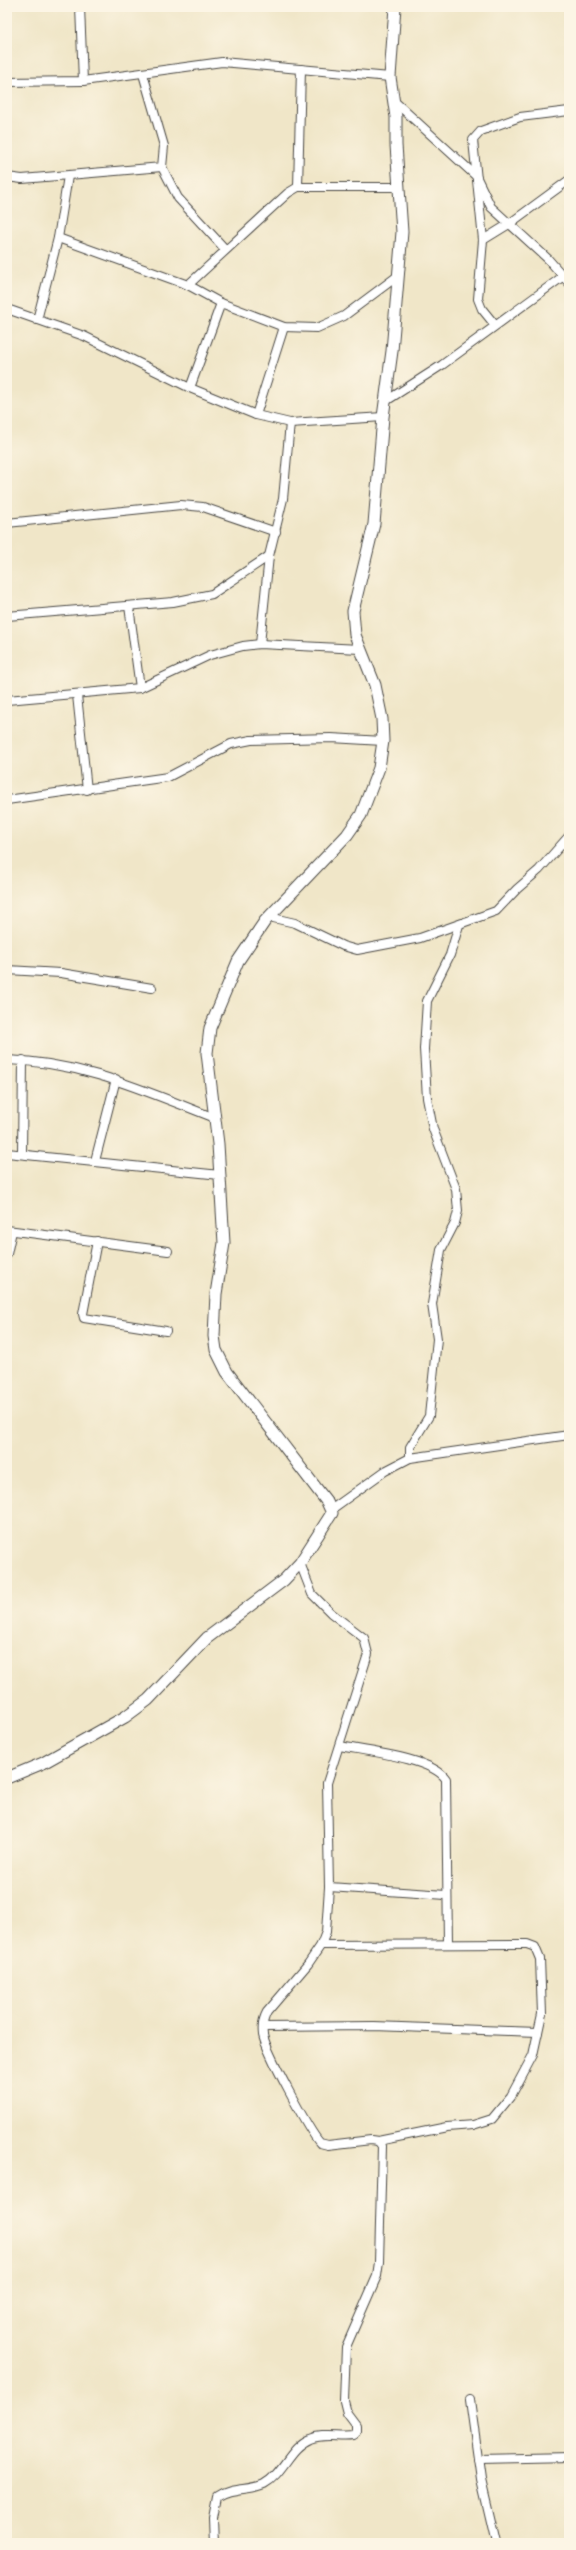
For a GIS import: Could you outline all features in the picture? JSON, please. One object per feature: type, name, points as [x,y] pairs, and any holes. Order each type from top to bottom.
[{"type":"street","points":[[80,7],[83,82]]},
{"type":"street","points":[[332,1509],[231,1378],[216,1350],[214,1336],[216,1294],[224,1243],[215,1118],[207,1053],[210,1028],[238,961],[269,917],[347,835],[361,815],[379,768],[383,741],[382,719],[375,685],[355,635],[353,611],[374,524],[383,417],[399,275],[402,232],[396,117],[390,77],[395,7]]},
{"type":"street","points":[[7,82],[83,82],[222,62],[390,77]]},
{"type":"street","points":[[298,187],[301,69]]},
{"type":"street","points":[[143,74],[164,146],[162,167],[178,198],[225,249]]},
{"type":"street","points":[[393,100],[476,176],[490,207],[566,273],[569,283]]},
{"type":"street","points":[[495,325],[482,310],[478,299],[483,240],[476,176],[474,140],[481,131],[520,117],[569,111]]},
{"type":"street","points":[[7,177],[22,179],[162,167]]},
{"type":"street","points":[[37,320],[58,238],[68,176]]},
{"type":"street","points":[[483,240],[509,224],[569,180]]},
{"type":"street","points":[[188,285],[225,249],[288,193],[298,187],[399,187]]},
{"type":"street","points":[[58,238],[188,285],[221,303],[284,327],[317,328],[344,316],[399,275]]},
{"type":"street","points":[[386,401],[442,365],[566,273]]},
{"type":"street","points":[[190,388],[221,303]]},
{"type":"street","points":[[7,309],[84,336],[190,388],[256,415],[290,423],[383,417]]},
{"type":"street","points":[[256,415],[284,327]]},
{"type":"street","points":[[260,644],[269,556],[283,499],[290,423]]},
{"type":"street","points":[[7,523],[181,505],[203,507],[276,532]]},
{"type":"street","points":[[7,616],[173,602],[212,594],[269,556]]},
{"type":"street","points":[[129,606],[140,688]]},
{"type":"street","points":[[7,700],[77,695],[140,688],[210,655],[260,644],[360,649]]},
{"type":"street","points":[[77,695],[87,790]]},
{"type":"street","points":[[7,800],[168,778],[231,744],[251,740],[331,738],[383,741]]},
{"type":"street","points":[[269,917],[295,923],[343,946],[358,950],[420,938],[496,911],[517,889],[540,870],[569,836]]},
{"type":"street","points":[[410,1458],[410,1447],[429,1416],[437,1339],[432,1304],[440,1250],[455,1223],[458,1211],[456,1189],[433,1129],[427,1098],[424,1049],[427,1001],[450,955],[459,925]]},
{"type":"street","points":[[7,970],[62,973],[152,988]]},
{"type":"street","points":[[7,1060],[22,1060],[66,1066],[116,1079],[215,1118]]},
{"type":"street","points":[[22,1060],[22,1154]]},
{"type":"street","points":[[96,1161],[116,1079]]},
{"type":"street","points":[[7,1153],[220,1175]]},
{"type":"street","points":[[7,1254],[10,1230],[168,1251]]},
{"type":"street","points":[[97,1241],[83,1314],[84,1318],[166,1331]]},
{"type":"street","points":[[7,1778],[44,1763],[125,1716],[148,1700],[207,1638],[284,1580],[300,1563],[332,1513],[332,1509],[385,1471],[410,1458],[569,1435]]},
{"type":"street","points":[[300,1563],[312,1594],[331,1613],[360,1633],[367,1643],[368,1654],[364,1674],[328,1778],[326,1797],[329,1888],[326,1932],[321,1945],[308,1964],[273,2002],[263,2018],[263,2027],[269,2051],[308,2126],[320,2143],[328,2145],[361,2141],[378,2142],[447,2127],[474,2125],[492,2119],[511,2096],[533,2055],[542,2014],[540,1960],[535,1948],[527,1944],[321,1945]]},
{"type":"street","points":[[340,1746],[398,1758],[442,1773],[446,1780],[448,1803],[446,1895],[448,1944]]},
{"type":"street","points":[[329,1888],[446,1895]]},
{"type":"street","points":[[263,2027],[374,2026],[538,2032]]},
{"type":"street","points":[[214,2543],[213,2518],[217,2497],[224,2492],[263,2484],[309,2439],[321,2436],[353,2436],[356,2431],[356,2425],[347,2413],[344,2401],[343,2378],[346,2347],[377,2276],[379,2262],[382,2159],[382,2146],[378,2142]]},
{"type":"street","points":[[470,2400],[478,2459],[496,2543]]},
{"type":"street","points":[[478,2459],[569,2457]]}]
